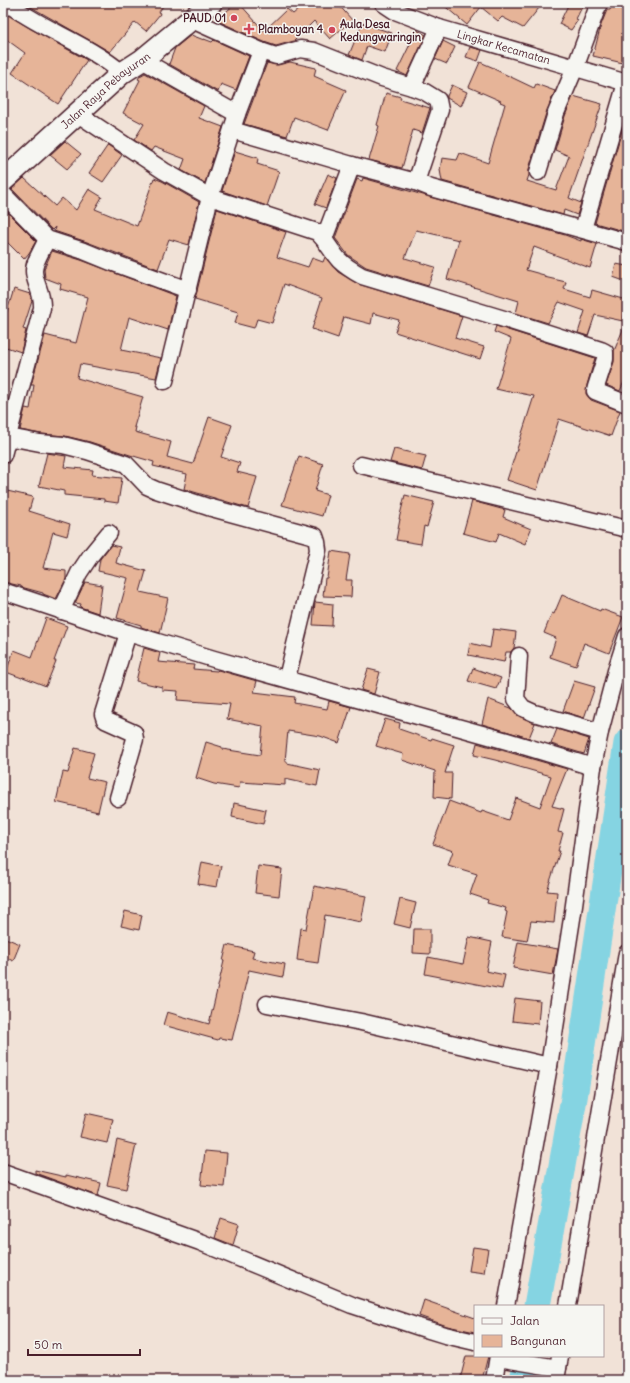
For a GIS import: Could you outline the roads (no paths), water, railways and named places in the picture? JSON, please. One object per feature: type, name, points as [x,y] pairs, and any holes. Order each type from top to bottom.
[{"type":"main road","name":"Jalan Raya Pebayuran","points":[[3,181],[122,73],[142,60],[211,3]]},
{"type":"street","points":[[7,3],[57,34],[108,61],[122,73]]},
{"type":"street","name":"Lingkar Kecamatan","points":[[383,3],[395,11],[439,28],[626,83]]},
{"type":"street","points":[[538,172],[556,113],[575,68],[599,3]]},
{"type":"street","points":[[190,19],[258,48],[261,51],[276,56],[300,49],[314,50],[382,78],[425,92],[438,100],[440,110],[416,182]]},
{"type":"street","points":[[412,87],[439,28]]},
{"type":"street","points":[[165,380],[210,197],[237,114],[261,51]]},
{"type":"street","points":[[142,60],[237,114]]},
{"type":"street","points":[[583,229],[626,83]]},
{"type":"street","points":[[78,114],[164,171],[210,197],[317,232],[339,260],[349,269],[362,276],[504,319],[605,352],[606,359],[598,377],[596,391],[627,404]]},
{"type":"street","points":[[232,130],[416,182],[431,188],[627,242]]},
{"type":"street","points":[[324,239],[352,165]]},
{"type":"street","points":[[3,194],[48,240],[84,251],[188,290]]},
{"type":"street","points":[[3,455],[42,308],[43,299],[34,273],[35,267],[48,240]]},
{"type":"street","points":[[7,438],[87,451],[126,464],[147,486],[156,490],[208,507],[315,536],[318,550],[287,678]]},
{"type":"street","points":[[361,465],[627,529]]},
{"type":"street","points":[[61,611],[79,573],[109,533]]},
{"type":"street","points":[[3,591],[128,633],[214,659],[287,678],[593,767]]},
{"type":"street","points":[[118,798],[135,739],[134,733],[105,720],[103,714],[128,633]]},
{"type":"street","points":[[506,1305],[549,1066],[573,912],[593,767],[600,732],[617,667],[627,636]]},
{"type":"street","points":[[519,656],[516,699],[523,708],[534,713],[600,732]]},
{"type":"street","points":[[568,1305],[627,953]]},
{"type":"street","points":[[267,1004],[361,1022],[549,1066]]},
{"type":"street","points":[[3,1172],[200,1242],[352,1305],[430,1331],[474,1342]]},
{"type":"street","points":[[494,1380],[499,1358],[558,1368]]},
{"type":"waterway","points":[[537,1305],[574,1098],[627,743]]},
{"type":"waterway","points":[[523,1380],[528,1357]]},
{"type":"place","name":"PAUD 01","points":[[234,18]]},
{"type":"place","name":"Plamboyan 4","points":[[249,29]]},
{"type":"place","name":"Aula Desa Kedungwaringin","points":[[332,30]]}]
